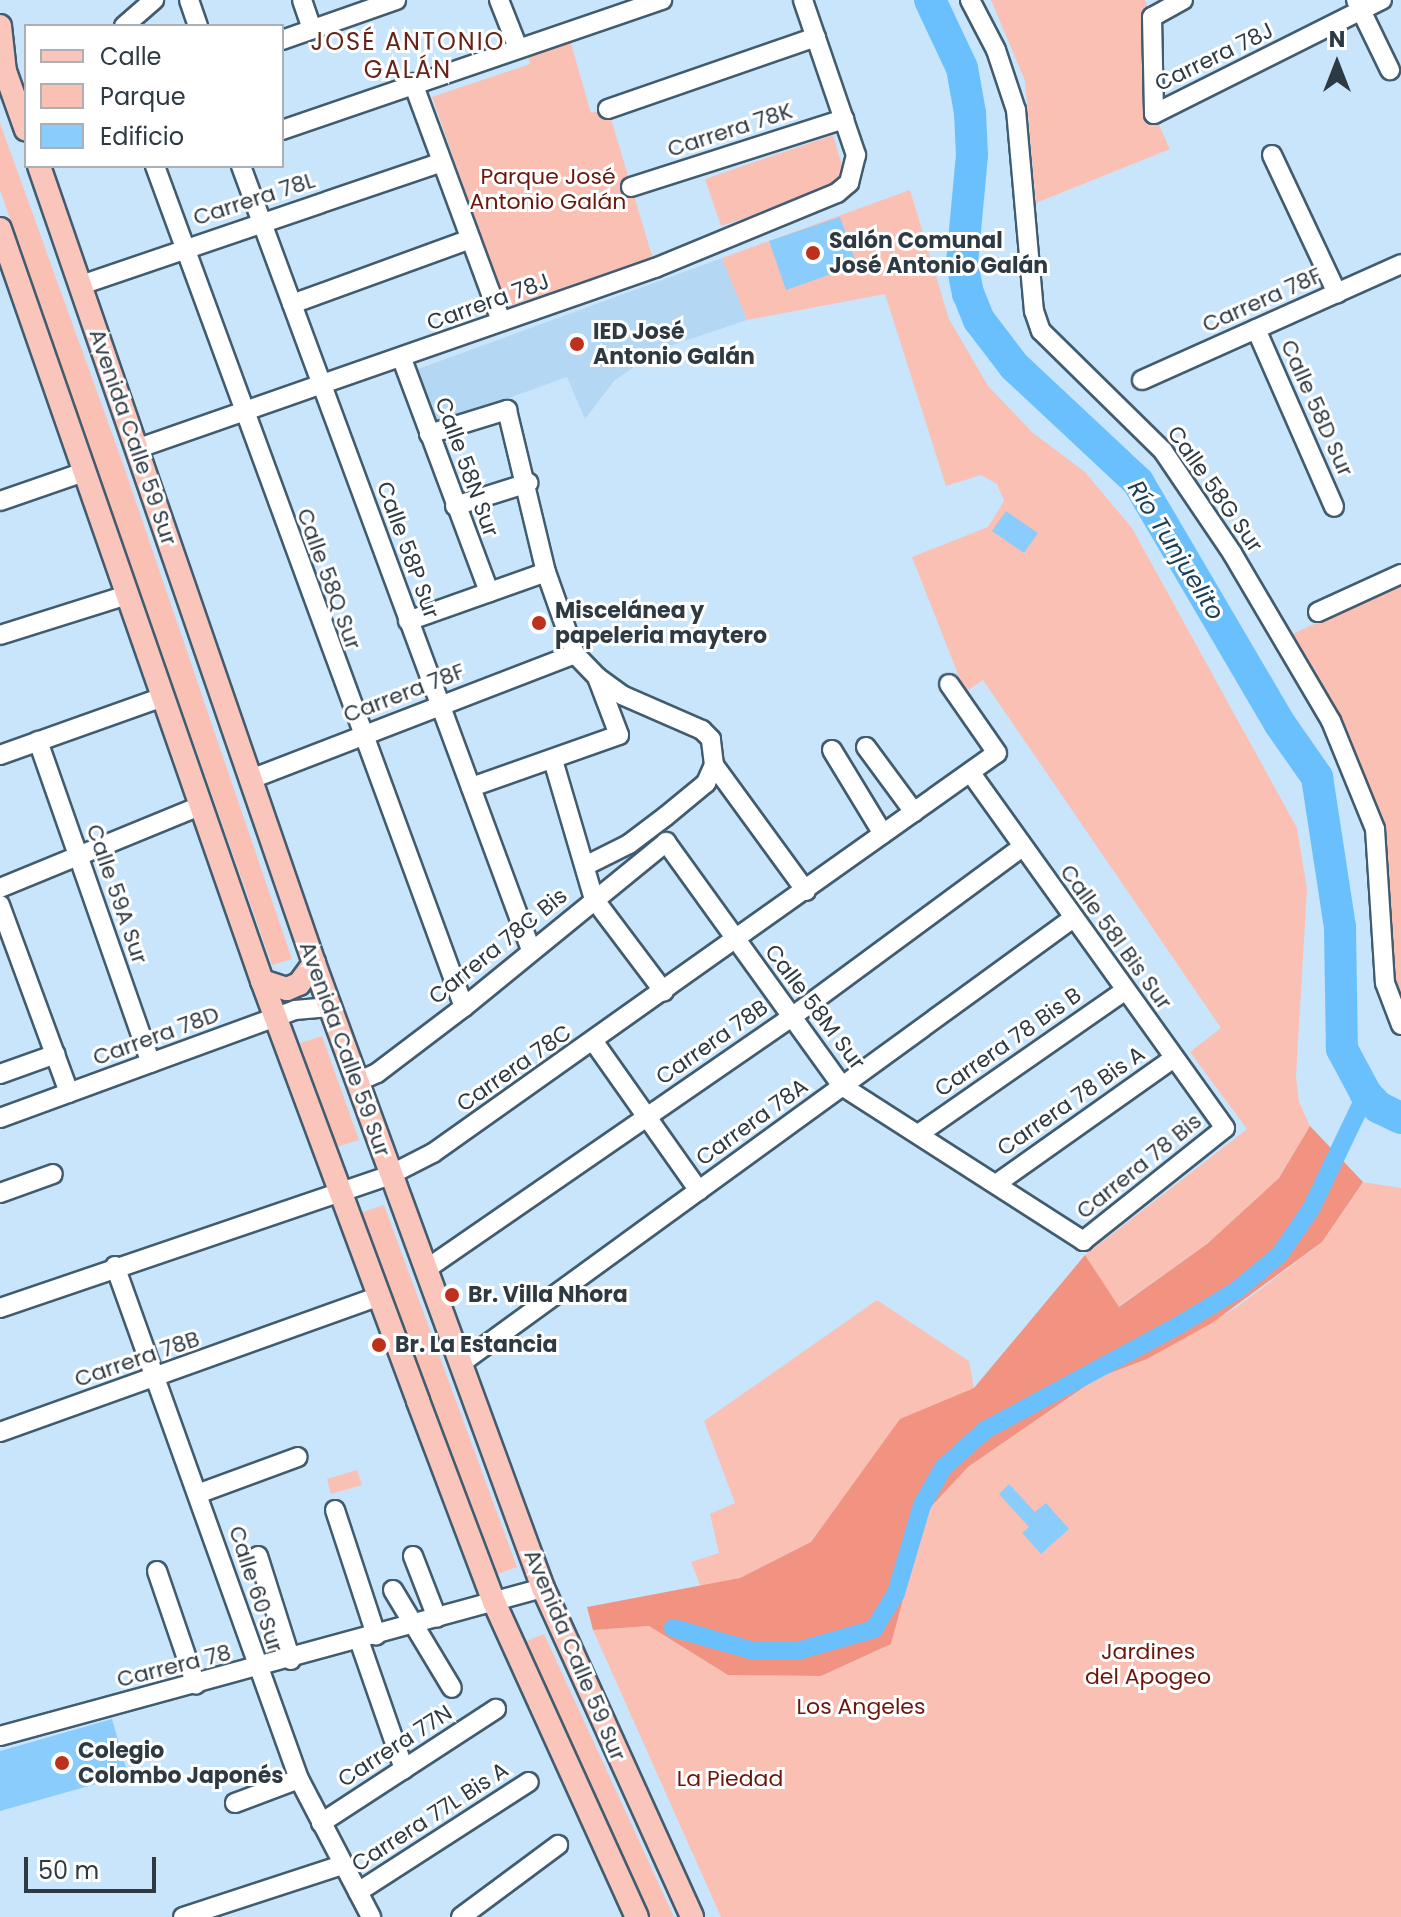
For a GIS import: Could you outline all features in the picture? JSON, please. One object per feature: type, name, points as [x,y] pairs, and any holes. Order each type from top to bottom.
[{"type":"main road","points":[[0,26],[3,65],[24,119]]},
{"type":"main road","name":"Avenida Calle 59 Sur","points":[[40,168],[314,963],[543,1588],[692,1917]]},
{"type":"main road","points":[[0,229],[262,981],[494,1602],[637,1917]]},
{"type":"main road","points":[[262,981],[287,989],[299,984],[314,963]]},
{"type":"street","points":[[189,0],[197,24]]},
{"type":"street","points":[[302,0],[312,29]]},
{"type":"street","points":[[284,39],[394,0]]},
{"type":"street","points":[[499,0],[518,48]]},
{"type":"street","points":[[284,129],[518,48],[611,8],[662,0]]},
{"type":"street","points":[[803,0],[844,119]]},
{"type":"street","name":"Calle 58G Sur","points":[[970,0],[996,50],[1016,110],[1031,287],[1041,331],[1163,451],[1232,553],[1331,721],[1375,829],[1385,983],[1401,1025]]},
{"type":"street","name":"Carrera 78J","points":[[1183,0],[1152,17],[1154,114],[1358,5],[1382,0]]},
{"type":"street","points":[[126,24],[145,3]]},
{"type":"street","points":[[1358,5],[1390,70]]},
{"type":"street","points":[[608,109],[816,37]]},
{"type":"street","points":[[413,83],[501,321]]},
{"type":"street","name":"Carrera 78J","points":[[136,449],[402,359],[655,268],[814,204],[849,183],[856,155],[844,119]]},
{"type":"street","name":"Carrera 78K","points":[[631,187],[844,119]]},
{"type":"street","points":[[1272,155],[1337,293]]},
{"type":"street","name":"Carrera 78L","points":[[81,285],[181,248],[442,162]]},
{"type":"street","name":"Calle 58Q Sur","points":[[156,168],[181,248],[464,1007]]},
{"type":"street","name":"Calle 58P Sur","points":[[242,168],[531,950]]},
{"type":"street","points":[[292,304],[471,239]]},
{"type":"street","name":"Carrera 78F","points":[[1142,380],[1401,264]]},
{"type":"street","name":"Calle 58D Sur","points":[[1256,329],[1334,507]]},
{"type":"street","name":"Calle 58N Sur","points":[[402,359],[489,592]]},
{"type":"street","points":[[429,434],[507,410],[528,483],[546,572],[575,654],[597,677],[622,695],[702,730],[711,739],[714,765],[806,891]]},
{"type":"street","points":[[0,501],[84,472]]},
{"type":"street","points":[[455,506],[528,483]]},
{"type":"street","points":[[408,621],[546,572]]},
{"type":"street","points":[[1318,612],[1401,574]]},
{"type":"street","points":[[0,635],[127,595]]},
{"type":"street","name":"Carrera 78F","points":[[251,779],[575,654]]},
{"type":"street","points":[[471,787],[619,735],[597,677]]},
{"type":"street","name":"Carrera 78C","points":[[0,1308],[115,1266],[390,1175],[433,1153],[736,943],[997,753],[949,684]]},
{"type":"street","points":[[0,754],[163,697]]},
{"type":"street","name":"Calle 59A Sur","points":[[38,741],[151,1063]]},
{"type":"street","points":[[866,747],[914,812]]},
{"type":"street","points":[[832,750],[883,834]]},
{"type":"street","points":[[553,760],[587,865],[594,899],[664,992]]},
{"type":"street","points":[[587,865],[629,844],[706,783],[714,765]]},
{"type":"street","name":"Calle 58I Bis Sur","points":[[971,773],[1072,919],[1225,1128]]},
{"type":"street","points":[[0,888],[200,806]]},
{"type":"street","name":"Carrera 78C Bis","points":[[357,1082],[377,1073],[464,1007],[666,842]]},
{"type":"street","name":"Calle 58M Sur","points":[[666,842],[789,1019],[842,1086],[920,1133],[1083,1241]]},
{"type":"street","points":[[629,844],[641,860]]},
{"type":"street","name":"Carrera 78B","points":[[425,1270],[789,1019],[1022,847]]},
{"type":"street","points":[[0,905],[69,1093]]},
{"type":"street","name":"Carrera 78A","points":[[460,1364],[569,1290],[699,1191],[786,1136],[842,1086],[1072,919]]},
{"type":"street","name":"Carrera 78 Bis B","points":[[920,1133],[1124,991]]},
{"type":"street","name":"Carrera 78D","points":[[0,1118],[276,1017],[330,1007]]},
{"type":"street","points":[[594,1042],[699,1191]]},
{"type":"street","points":[[0,1074],[56,1054]]},
{"type":"street","name":"Carrera 78 Bis A","points":[[996,1184],[1174,1058]]},
{"type":"street","name":"Carrera 78 Bis","points":[[1083,1241],[1225,1128]]},
{"type":"street","points":[[0,1193],[53,1174]]},
{"type":"street","name":"Calle 60 Sur","points":[[115,1266],[200,1493],[257,1670],[299,1779],[371,1917]]},
{"type":"street","name":"Carrera 78B","points":[[0,1432],[380,1296]]},
{"type":"street","points":[[200,1493],[298,1457]]},
{"type":"street","points":[[335,1510],[404,1769]]},
{"type":"street","points":[[258,1556],[291,1660]]},
{"type":"street","points":[[413,1556],[437,1618]]},
{"type":"street","points":[[157,1571],[196,1685]]},
{"type":"street","name":"Carrera 78","points":[[0,1736],[257,1670],[543,1588]]},
{"type":"street","points":[[393,1590],[452,1688]]},
{"type":"street","name":"Carrera 77N","points":[[321,1823],[496,1709]]},
{"type":"street","points":[[235,1803],[299,1779]]},
{"type":"street","name":"Carrera 77L Bis A","points":[[358,1892],[529,1782]]},
{"type":"street","points":[[461,1917],[558,1845]]},
{"type":"street","points":[[183,1917],[342,1865]]},
{"type":"shaded area","name":"IED José Antonio Galán","points":[[722,258],[747,320],[658,350],[614,381],[585,419],[567,377],[437,424],[418,369]]},
{"type":"shaded area","points":[[1310,1126],[1363,1182],[1322,1242],[1212,1323],[1147,1359],[1097,1378],[968,1467],[927,1511],[891,1644],[821,1676],[728,1675],[649,1626],[593,1630],[587,1607],[740,1578],[811,1542],[900,1419],[974,1388],[1085,1255],[1119,1307],[1207,1244],[1279,1178]]},
{"type":"green space","points":[[991,0],[1145,0],[1152,17],[1154,114],[1170,149],[1036,203],[1025,81]]},
{"type":"green space","name":"Parque José Antonio Galán","points":[[570,40],[591,113],[608,109],[653,259],[506,307],[432,97],[530,64],[528,55]]},
{"type":"green space","points":[[0,123],[122,461],[292,959],[272,965],[95,464],[0,190]]},
{"type":"green space","points":[[833,135],[845,176],[831,190],[721,226],[705,179]]},
{"type":"green space","points":[[910,190],[949,319],[988,386],[1033,433],[1085,472],[1132,528],[1297,828],[1307,889],[1296,1076],[1299,1102],[1310,1126],[1279,1178],[1207,1244],[1118,1307],[1085,1255],[1247,1129],[1190,1052],[1221,1028],[983,680],[965,692],[912,557],[988,527],[1004,501],[997,484],[981,475],[946,486],[885,294],[747,320],[722,258]]},
{"type":"green space","points":[[1401,585],[1401,1007],[1391,966],[1384,840],[1290,635]]},
{"type":"green space","points":[[322,1036],[359,1140],[337,1147],[300,1043]]},
{"type":"green space","name":"Jardines del Apogeo","points":[[1363,1182],[1401,1188],[1401,1917],[721,1917],[593,1630],[649,1626],[728,1675],[821,1676],[891,1644],[927,1511],[968,1467],[1097,1378],[1147,1359],[1237,1307],[1322,1242]]},
{"type":"green space","points":[[384,1205],[517,1567],[498,1574],[360,1213]]},
{"type":"green space","points":[[877,1300],[969,1361],[974,1388],[900,1420],[811,1542],[740,1578],[701,1587],[691,1562],[719,1553],[710,1514],[735,1503],[704,1421]]},
{"type":"green space","points":[[357,1470],[362,1485],[331,1494],[327,1479]]},
{"type":"green space","points":[[544,1634],[674,1917],[650,1917],[522,1643]]},
{"type":"building","name":"Salón Comunal José Antonio Galán","points":[[840,217],[857,265],[786,290],[769,241]]},
{"type":"building","points":[[1006,511],[1038,533],[1024,553],[992,531]]},
{"type":"building","points":[[1009,1484],[1035,1512],[1046,1503],[1069,1529],[1041,1554],[1022,1533],[1029,1527],[999,1494]]},
{"type":"building","name":"Colegio Colombo Japonés","points":[[112,1719],[128,1775],[0,1811],[0,1751]]},
{"type":"waterway","name":"Río Tunjuelito","points":[[930,0],[962,68],[970,113],[972,155],[962,263],[968,293],[979,320],[1014,366],[1138,482],[1280,724],[1317,777],[1340,927],[1342,1049],[1366,1094],[1378,1107],[1401,1118]]},
{"type":"waterway","points":[[673,1628],[751,1650],[797,1651],[874,1629],[896,1593],[922,1505],[943,1468],[985,1430],[1179,1325],[1237,1290],[1280,1254],[1311,1209],[1366,1094]]},
{"type":"place","name":"Salón Comunal José Antonio Galán","points":[[813,253]]},
{"type":"place","name":"IED José Antonio Galán","points":[[577,344]]},
{"type":"place","name":"Miscelánea y papeleria maytero","points":[[539,623]]},
{"type":"place","name":"Br. Villa Nhora","points":[[452,1295]]},
{"type":"place","name":"Br. La Estancia","points":[[379,1345]]},
{"type":"place","name":"Colegio Colombo Japonés","points":[[62,1763]]},
{"type":"district","name":"JOSÉ ANTONIO GALÁN","points":[[408,56]]},
{"type":"park label","name":"Los Angeles","points":[[861,1707]]},
{"type":"park label","name":"La Piedad","points":[[730,1779]]}]
